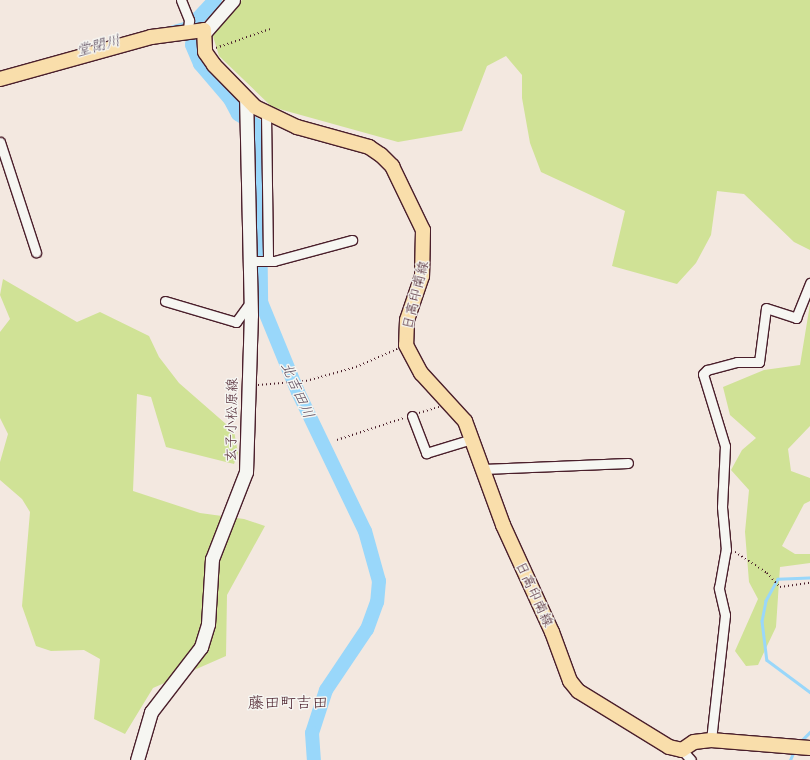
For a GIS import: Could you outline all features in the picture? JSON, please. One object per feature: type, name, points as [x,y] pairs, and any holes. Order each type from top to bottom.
[{"type":"main road","points":[[206,52],[205,30],[233,0]]},
{"type":"main road","points":[[0,79],[188,29],[205,30]]},
{"type":"main road","name":"日高印南線","points":[[206,52],[246,106],[297,127],[369,147],[392,166],[423,230],[425,253],[422,276],[407,320],[406,345],[421,374],[450,403],[464,421],[503,525],[552,632],[570,681],[585,696],[669,747],[686,755],[694,742],[711,740],[800,749]]},
{"type":"main road","name":"玄子小松原線","points":[[137,760],[151,712],[201,647],[206,634],[212,559],[246,472],[249,429],[246,386],[251,301],[246,106]]},
{"type":"street","points":[[181,0],[189,20],[188,29]]},
{"type":"street","points":[[266,113],[268,261]]},
{"type":"street","points":[[0,142],[36,252]]},
{"type":"street","points":[[250,261],[268,261],[352,240]]},
{"type":"street","points":[[711,740],[725,615],[719,588],[726,550],[722,507],[725,446],[703,374],[707,370],[736,362],[759,362],[766,308],[796,318],[810,282]]},
{"type":"street","points":[[165,301],[236,322],[251,301]]},
{"type":"street","points":[[412,416],[426,453],[472,439]]},
{"type":"street","points":[[483,470],[628,463]]},
{"type":"path","points":[[206,52],[270,29]]},
{"type":"path","points":[[246,386],[306,381],[356,367],[406,345]]},
{"type":"path","points":[[337,440],[450,403]]},
{"type":"path","points":[[726,550],[767,573],[780,587],[810,583]]},
{"type":"green space","points":[[242,0],[810,0],[810,250],[794,242],[744,194],[717,191],[711,235],[696,263],[677,284],[612,266],[625,211],[541,172],[530,143],[522,98],[522,75],[506,56],[487,66],[462,131],[398,142],[272,107],[219,56],[212,33]]},
{"type":"green space","points":[[3,279],[77,322],[100,312],[149,336],[159,357],[179,383],[234,431],[238,453],[234,464],[166,447],[151,397],[137,394],[133,491],[200,513],[244,519],[265,526],[227,595],[226,656],[153,688],[125,734],[94,719],[100,659],[84,650],[51,651],[36,646],[22,606],[30,512],[22,499],[0,480],[0,462],[8,434],[0,418],[0,332],[10,319],[0,295]]},
{"type":"green space","points":[[810,304],[810,426],[788,449],[791,471],[810,478],[810,501],[804,504],[782,546],[795,554],[810,554],[810,563],[780,567],[776,627],[758,665],[746,666],[735,651],[758,599],[749,582],[745,532],[749,490],[731,470],[742,450],[756,438],[730,415],[723,387],[764,370],[800,365]]},
{"type":"waterway","name":"北吉田川","points":[[215,0],[197,19],[192,45],[200,64],[230,99],[238,114],[259,127],[261,302],[298,392],[365,531],[379,581],[377,602],[367,629],[326,690],[312,733],[314,760]]},
{"type":"waterway","name":"堂閉川","points":[[163,29],[187,22]]},
{"type":"waterway","points":[[810,578],[778,579],[766,601],[762,621],[767,660],[810,692]]},
{"type":"waterway","points":[[800,742],[810,732]]},
{"type":"waterway","points":[[790,760],[794,751]]},
{"type":"district","name":"藤田町吉田","points":[[288,702]]}]
